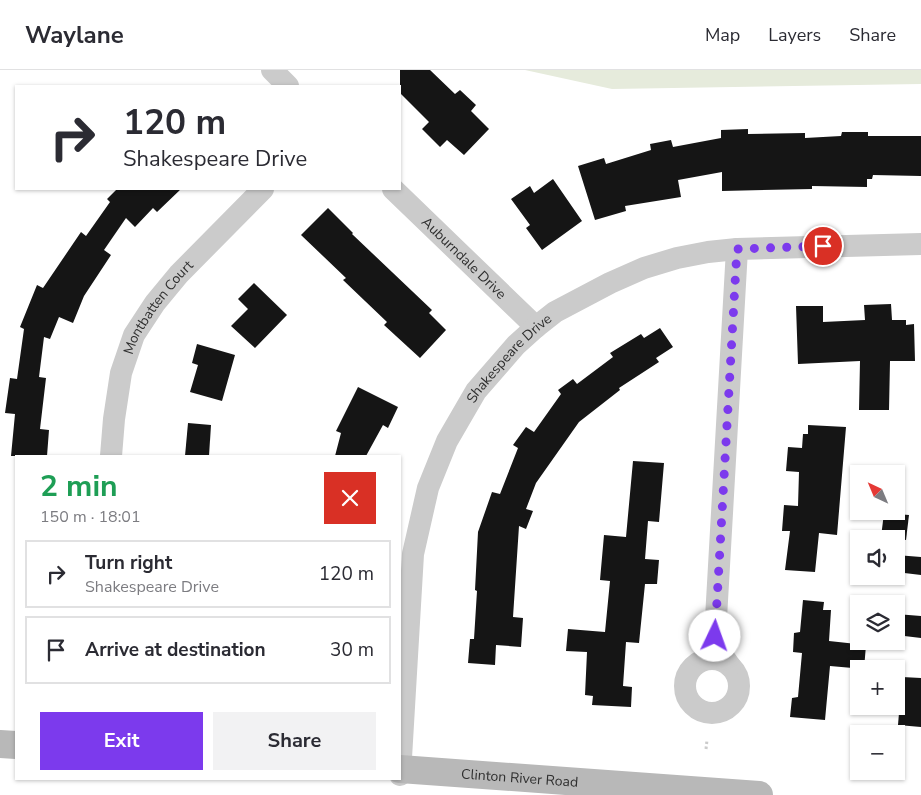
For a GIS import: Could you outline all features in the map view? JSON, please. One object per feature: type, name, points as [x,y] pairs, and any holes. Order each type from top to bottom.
[{"type":"street","points":[[272,70],[287,85]]},
{"type":"street","name":"Montbatten Court","points":[[111,455],[121,373],[134,335],[155,303],[179,274],[262,190]]},
{"type":"street","name":"Auburndale Drive","points":[[394,190],[536,327]]},
{"type":"street","name":"Shakespeare Drive","points":[[401,753],[413,554],[428,488],[447,440],[476,391],[516,345],[555,312],[610,282],[644,268],[677,258],[737,249],[921,244]]},
{"type":"street","points":[[715,636],[706,652],[690,670],[684,687],[686,696],[691,703],[705,713],[714,713],[730,706],[738,691],[735,673],[721,653],[715,636],[737,249]]},
{"type":"street","points":[[696,664],[704,660],[713,659],[722,661],[730,666]]},
{"type":"street","points":[[0,744],[15,745]]},
{"type":"street","name":"Clinton River Road","points":[[401,770],[760,795]]},
{"type":"street","name":"Shakespeare Drive","points":[[398,795],[400,780]]},
{"type":"path","points":[[706,749],[707,740]]},
{"type":"shaded area","points":[[525,70],[921,70],[921,84],[612,89]]},
{"type":"building","points":[[400,70],[430,70],[455,94],[460,90],[476,105],[471,111],[489,129],[464,155],[447,140],[440,147],[422,129],[429,122],[401,94]]},
{"type":"building","points":[[748,129],[748,134],[805,133],[805,138],[841,136],[842,132],[868,132],[868,136],[921,136],[921,176],[873,175],[872,179],[867,179],[867,187],[812,186],[812,189],[722,191],[722,172],[678,180],[681,197],[625,206],[626,211],[595,220],[578,166],[604,158],[606,164],[651,150],[650,144],[671,140],[673,147],[721,138],[721,130]]},
{"type":"building","points":[[553,179],[582,221],[542,250],[526,228],[530,225],[511,199],[530,186],[534,193]]},
{"type":"building","points":[[116,190],[180,190],[157,212],[153,208],[135,227],[126,218],[104,250],[111,255],[84,296],[73,323],[59,317],[50,339],[44,337],[39,377],[46,378],[40,429],[49,430],[47,455],[11,456],[15,414],[5,413],[10,378],[17,379],[24,329],[20,327],[37,285],[43,288],[81,232],[86,236],[110,202],[107,199]]},
{"type":"building","points":[[328,208],[352,234],[432,310],[429,313],[446,330],[420,358],[384,325],[387,322],[343,280],[346,278],[301,235]]},
{"type":"building","points":[[254,283],[287,315],[255,348],[231,326],[248,309],[238,299]]},
{"type":"building","points":[[891,304],[892,320],[906,320],[906,325],[914,324],[915,361],[890,361],[889,410],[859,410],[860,361],[798,364],[796,306],[823,306],[823,322],[865,320],[864,305]]},
{"type":"building","points":[[660,328],[673,347],[656,358],[659,362],[619,388],[620,390],[579,422],[536,483],[526,509],[533,511],[526,529],[519,526],[513,617],[523,618],[521,647],[496,645],[495,665],[468,663],[470,639],[474,639],[478,532],[492,492],[500,494],[518,448],[513,445],[526,427],[534,432],[561,394],[558,390],[573,379],[577,384],[613,357],[610,353],[641,334],[644,338]]},
{"type":"building","points":[[197,344],[235,355],[222,401],[190,392],[198,365],[192,363]]},
{"type":"building","points":[[358,387],[398,407],[388,428],[383,425],[367,455],[335,455],[341,433],[336,431]]},
{"type":"building","points":[[188,423],[211,425],[209,455],[185,455]]},
{"type":"building","points":[[808,425],[846,427],[837,535],[819,533],[815,572],[785,570],[790,531],[782,531],[784,505],[798,506],[799,472],[786,471],[788,447],[802,448],[803,434],[808,434]]},
{"type":"building","points":[[633,461],[664,463],[659,522],[648,521],[645,559],[659,560],[657,584],[645,584],[639,643],[626,642],[623,686],[632,687],[631,707],[592,705],[593,696],[585,695],[587,652],[566,651],[568,629],[605,632],[610,581],[600,580],[604,535],[626,537]]},
{"type":"building","points":[[905,515],[909,515],[906,540],[905,530],[882,530],[883,520],[905,520]]},
{"type":"building","points":[[905,556],[921,557],[921,575],[905,573]]},
{"type":"building","points":[[803,600],[824,602],[823,610],[831,610],[829,641],[850,643],[850,650],[866,650],[865,660],[850,660],[850,668],[830,666],[825,720],[790,717],[792,698],[798,697],[802,653],[793,652],[794,633],[800,632]]},
{"type":"building","points":[[905,615],[921,616],[921,638],[905,636]]},
{"type":"building","points":[[905,677],[921,678],[921,727],[898,725],[899,715],[905,715]]},
{"type":"route","points":[[715,636],[737,249],[823,246]]}]
